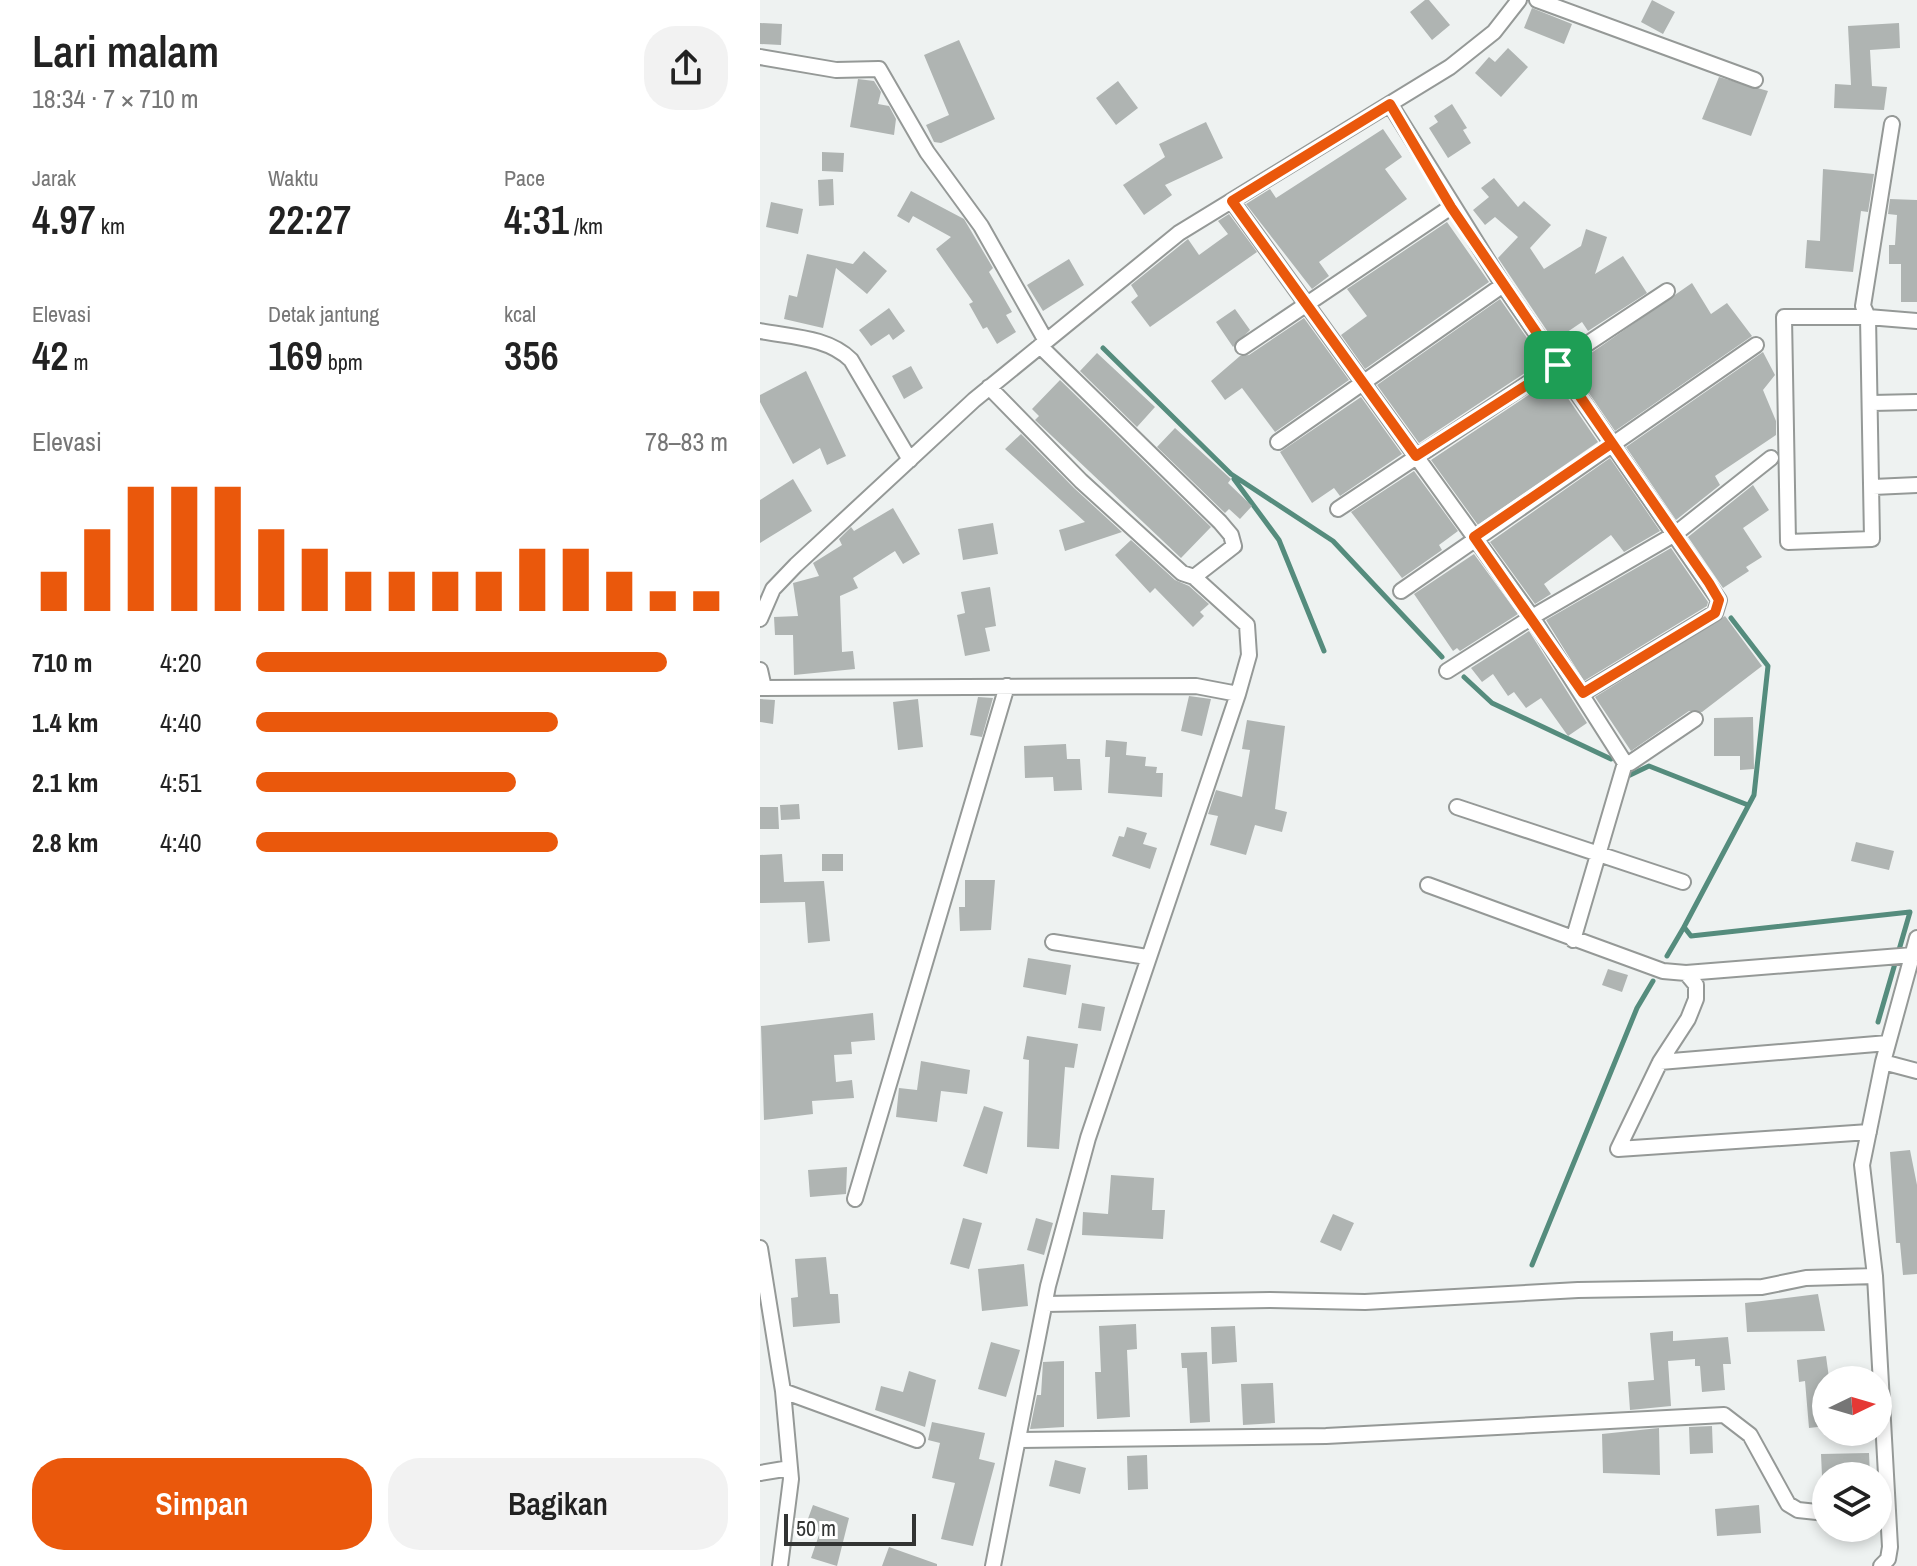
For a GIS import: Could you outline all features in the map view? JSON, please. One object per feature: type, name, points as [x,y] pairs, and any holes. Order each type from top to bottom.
[{"type":"street","points":[[760,619],[767,588],[989,387],[1179,233],[1450,67],[1494,32],[1519,0]]},
{"type":"street","points":[[1537,0],[1755,80]]},
{"type":"street","points":[[760,57],[836,70],[879,69],[927,152],[981,226],[1043,344],[1231,535],[1234,546],[1194,577]]},
{"type":"street","points":[[1390,104],[1451,207],[1719,600],[1715,613],[1583,693]]},
{"type":"street","points":[[1892,124],[1863,306],[1868,317],[1872,403],[1872,539],[1788,542],[1784,317],[1868,317],[1917,321]]},
{"type":"street","points":[[1232,201],[1532,617],[1625,763],[1573,940]]},
{"type":"street","points":[[1243,347],[1451,207]]},
{"type":"street","points":[[1278,442],[1503,285]]},
{"type":"street","points":[[1338,509],[1667,291]]},
{"type":"street","points":[[760,331],[826,343],[841,350],[851,360],[910,460]]},
{"type":"street","points":[[1401,591],[1474,537],[1756,345]]},
{"type":"street","points":[[989,387],[1081,481],[1182,573],[1194,577],[1247,625],[1249,655],[1088,1138],[1045,1304],[993,1566]]},
{"type":"street","points":[[1872,403],[1917,402]]},
{"type":"street","points":[[1447,671],[1532,617],[1675,534],[1771,458]]},
{"type":"street","points":[[1873,487],[1917,485]]},
{"type":"street","points":[[760,670],[762,688],[1196,686],[1238,694]]},
{"type":"street","points":[[855,1199],[1007,686]]},
{"type":"street","points":[[1625,763],[1630,763],[1695,719]]},
{"type":"street","points":[[1457,807],[1683,882]]},
{"type":"street","points":[[1428,885],[1663,971],[1686,973],[1913,955]]},
{"type":"street","points":[[1881,1462],[1875,1276],[1862,1165],[1883,1062],[1917,938]]},
{"type":"street","points":[[1053,942],[1147,957]]},
{"type":"street","points":[[1686,973],[1696,985],[1696,999],[1688,1019],[1660,1062],[1618,1149],[1869,1132]]},
{"type":"street","points":[[1660,1062],[1888,1043]]},
{"type":"street","points":[[1883,1062],[1917,1071]]},
{"type":"street","points":[[760,1248],[783,1391],[790,1468],[780,1566]]},
{"type":"street","points":[[1045,1304],[1270,1300],[1365,1302],[1578,1290],[1762,1287],[1806,1278],[1875,1276]]},
{"type":"street","points":[[783,1391],[917,1440]]},
{"type":"street","points":[[1020,1440],[1326,1436],[1724,1415],[1750,1435],[1788,1504],[1798,1510],[1812,1512]]},
{"type":"street","points":[[760,1473],[790,1468]]},
{"type":"street","points":[[1884,1542],[1886,1564]]},
{"type":"building","points":[[1429,0],[1450,25],[1432,40],[1410,12]]},
{"type":"building","points":[[1652,0],[1675,12],[1663,34],[1641,22]]},
{"type":"building","points":[[1532,8],[1572,24],[1564,44],[1524,28]]},
{"type":"building","points":[[760,23],[782,24],[781,45],[760,44]]},
{"type":"building","points":[[1899,23],[1900,48],[1870,50],[1872,86],[1887,87],[1884,110],[1834,108],[1835,84],[1851,85],[1848,26]]},
{"type":"building","points":[[959,40],[995,119],[941,143],[934,142],[926,125],[949,115],[924,55]]},
{"type":"building","points":[[1508,48],[1528,67],[1501,97],[1475,73],[1489,57],[1495,62]]},
{"type":"building","points":[[1719,77],[1768,91],[1751,136],[1702,119]]},
{"type":"building","points":[[858,79],[874,81],[881,92],[878,104],[889,106],[896,119],[894,135],[850,127]]},
{"type":"building","points":[[1118,81],[1138,108],[1116,125],[1096,98]]},
{"type":"building","points":[[1452,104],[1467,128],[1463,130],[1471,143],[1448,158],[1429,128],[1438,122],[1434,116]]},
{"type":"building","points":[[1206,122],[1223,158],[1165,185],[1172,195],[1144,215],[1123,185],[1165,157],[1159,144]]},
{"type":"building","points":[[1383,129],[1402,157],[1385,169],[1407,199],[1319,262],[1329,276],[1312,289],[1246,204],[1270,189],[1276,198]]},
{"type":"building","points":[[822,152],[844,153],[843,172],[822,171]]},
{"type":"building","points":[[1823,169],[1874,174],[1868,212],[1861,211],[1853,272],[1805,268],[1807,240],[1820,241]]},
{"type":"building","points":[[1494,178],[1518,207],[1524,201],[1551,225],[1530,248],[1544,269],[1581,246],[1586,229],[1607,237],[1595,274],[1623,256],[1647,293],[1588,331],[1582,322],[1554,341],[1498,258],[1518,237],[1495,217],[1485,225],[1473,210],[1489,197],[1481,188]]},
{"type":"building","points":[[833,179],[834,205],[819,206],[818,180]]},
{"type":"building","points":[[911,191],[964,219],[993,268],[989,272],[1012,312],[1006,315],[1016,332],[997,344],[987,327],[983,329],[969,304],[973,302],[936,249],[951,237],[913,216],[909,223],[897,216]]},
{"type":"building","points":[[1890,199],[1917,200],[1917,302],[1901,302],[1901,264],[1889,264],[1889,245],[1895,245],[1897,215],[1888,214]]},
{"type":"building","points":[[771,202],[803,209],[798,234],[766,227]]},
{"type":"building","points":[[1229,214],[1257,252],[1150,327],[1131,302],[1138,296],[1131,285],[1188,239],[1199,255],[1228,234],[1218,221]]},
{"type":"building","points":[[1447,222],[1489,282],[1365,369],[1341,335],[1367,316],[1347,289]]},
{"type":"building","points":[[864,251],[887,271],[867,294],[836,268],[823,328],[784,319],[789,295],[797,297],[807,254],[853,264]]},
{"type":"building","points":[[1069,259],[1084,285],[1043,311],[1027,285]]},
{"type":"building","points":[[1692,283],[1711,314],[1727,303],[1752,336],[1615,431],[1571,367]]},
{"type":"building","points":[[1500,299],[1543,361],[1419,443],[1377,385]]},
{"type":"building","points":[[889,308],[905,331],[893,340],[889,334],[871,346],[859,330]]},
{"type":"building","points":[[1235,309],[1250,330],[1233,347],[1216,322]]},
{"type":"building","points":[[1304,318],[1349,380],[1275,432],[1242,388],[1225,400],[1211,381],[1240,356],[1249,355]]},
{"type":"building","points":[[1763,352],[1775,375],[1763,390],[1776,421],[1776,435],[1715,476],[1720,485],[1676,520],[1626,447]]},
{"type":"building","points":[[1097,353],[1155,407],[1137,427],[1080,371]]},
{"type":"building","points":[[911,366],[923,388],[904,399],[892,376]]},
{"type":"building","points":[[806,371],[846,456],[827,465],[820,448],[793,464],[760,402],[760,395]]},
{"type":"building","points":[[1554,378],[1598,442],[1478,525],[1431,460]]},
{"type":"building","points":[[1060,380],[1211,527],[1181,558],[1035,420],[1039,416],[1032,409]]},
{"type":"building","points":[[1361,397],[1402,454],[1340,496],[1334,488],[1312,503],[1280,452]]},
{"type":"building","points":[[1175,428],[1231,479],[1228,483],[1252,506],[1240,519],[1229,509],[1225,513],[1157,447]]},
{"type":"building","points":[[1021,434],[1122,532],[1065,551],[1059,530],[1085,522],[1005,449]]},
{"type":"building","points":[[1610,458],[1660,531],[1624,552],[1611,535],[1544,584],[1551,594],[1535,604],[1490,542]]},
{"type":"building","points":[[1414,471],[1458,531],[1439,545],[1442,550],[1402,578],[1351,512]]},
{"type":"building","points":[[793,479],[812,511],[760,543],[760,500]]},
{"type":"building","points":[[1753,485],[1769,510],[1743,528],[1762,557],[1746,567],[1749,571],[1723,588],[1688,537]]},
{"type":"building","points":[[893,508],[920,554],[903,564],[895,551],[853,578],[858,588],[840,596],[842,652],[853,651],[855,669],[794,675],[793,635],[775,635],[774,617],[798,616],[793,583],[819,576],[813,563],[842,545],[839,539],[851,527],[854,531]]},
{"type":"building","points":[[993,523],[998,554],[963,560],[958,529]]},
{"type":"building","points":[[1131,540],[1175,580],[1189,586],[1209,604],[1200,612],[1204,616],[1193,627],[1155,588],[1150,593],[1115,555]]},
{"type":"building","points":[[1671,548],[1708,602],[1707,606],[1584,681],[1546,620]]},
{"type":"building","points":[[1474,554],[1518,614],[1460,651],[1457,648],[1453,651],[1414,594]]},
{"type":"building","points":[[990,587],[996,626],[985,628],[990,651],[965,656],[957,615],[965,613],[961,592]]},
{"type":"building","points":[[1725,616],[1762,666],[1702,712],[1689,711],[1631,751],[1595,697]]},
{"type":"building","points":[[1529,631],[1587,723],[1568,736],[1541,698],[1526,708],[1514,692],[1508,696],[1493,674],[1482,682],[1471,668]]},
{"type":"building","points":[[1189,696],[1211,699],[1202,736],[1181,731]]},
{"type":"building","points":[[978,697],[993,698],[982,737],[970,735]]},
{"type":"building","points":[[760,699],[775,700],[773,724],[760,722]]},
{"type":"building","points":[[918,699],[923,747],[898,750],[893,702]]},
{"type":"building","points":[[1753,717],[1754,769],[1740,770],[1740,756],[1714,756],[1714,718]]},
{"type":"building","points":[[1247,720],[1285,726],[1275,809],[1287,812],[1282,832],[1255,825],[1246,855],[1210,845],[1218,816],[1208,814],[1216,790],[1242,797],[1250,750],[1242,749]]},
{"type":"building","points":[[1106,740],[1127,742],[1126,755],[1146,757],[1145,766],[1157,767],[1156,773],[1163,773],[1162,797],[1108,793],[1110,757],[1105,757]]},
{"type":"building","points":[[1066,744],[1067,759],[1080,759],[1082,790],[1054,791],[1053,777],[1025,778],[1024,746]]},
{"type":"building","points":[[799,804],[800,819],[781,820],[780,805]]},
{"type":"building","points":[[760,807],[778,807],[779,829],[760,829]]},
{"type":"building","points":[[1127,827],[1147,833],[1143,844],[1157,848],[1150,869],[1112,856],[1119,836],[1124,837]]},
{"type":"building","points":[[1856,842],[1894,851],[1889,870],[1851,861]]},
{"type":"building","points":[[782,854],[784,882],[824,881],[830,941],[808,943],[805,902],[760,903],[760,855]]},
{"type":"building","points":[[822,854],[843,854],[843,871],[822,871]]},
{"type":"building","points":[[965,880],[995,880],[991,930],[960,931],[959,907],[965,907]]},
{"type":"building","points":[[1028,958],[1071,965],[1066,995],[1023,987]]},
{"type":"building","points":[[1608,969],[1628,975],[1622,992],[1602,985]]},
{"type":"building","points":[[1082,1003],[1105,1007],[1101,1031],[1078,1028]]},
{"type":"building","points":[[873,1013],[875,1040],[851,1042],[852,1054],[834,1055],[836,1082],[852,1080],[854,1098],[812,1101],[813,1114],[764,1120],[761,1026]]},
{"type":"building","points":[[1027,1036],[1078,1044],[1074,1068],[1065,1067],[1059,1149],[1027,1147],[1029,1060],[1023,1059]]},
{"type":"building","points":[[921,1061],[970,1070],[967,1094],[941,1091],[937,1122],[896,1117],[899,1088],[917,1090]]},
{"type":"building","points":[[984,1106],[1003,1112],[987,1174],[963,1166]]},
{"type":"building","points":[[1910,1150],[1917,1185],[1917,1274],[1903,1275],[1900,1243],[1896,1243],[1890,1152]]},
{"type":"building","points":[[847,1167],[846,1194],[810,1197],[808,1170]]},
{"type":"building","points":[[1111,1175],[1154,1178],[1152,1210],[1165,1210],[1163,1239],[1082,1235],[1083,1212],[1108,1214]]},
{"type":"building","points":[[1333,1214],[1354,1223],[1341,1251],[1320,1242]]},
{"type":"building","points":[[963,1218],[982,1223],[969,1269],[950,1264]]},
{"type":"building","points":[[1036,1218],[1053,1223],[1044,1255],[1027,1250]]},
{"type":"building","points":[[826,1257],[830,1294],[838,1294],[840,1323],[793,1327],[791,1298],[798,1297],[795,1259]]},
{"type":"building","points":[[1024,1264],[1028,1306],[982,1311],[978,1269]]},
{"type":"building","points":[[1818,1294],[1825,1331],[1747,1332],[1745,1303]]},
{"type":"building","points":[[1136,1324],[1137,1349],[1127,1350],[1130,1417],[1097,1419],[1095,1372],[1101,1372],[1099,1326]]},
{"type":"building","points":[[1235,1326],[1237,1362],[1212,1364],[1211,1327]]},
{"type":"building","points":[[1673,1331],[1673,1341],[1728,1337],[1731,1364],[1723,1364],[1725,1390],[1702,1392],[1700,1366],[1695,1366],[1695,1359],[1668,1361],[1671,1406],[1630,1410],[1628,1382],[1654,1380],[1650,1333]]},
{"type":"building","points":[[991,1342],[1020,1350],[1006,1397],[978,1389]]},
{"type":"building","points":[[1207,1352],[1210,1422],[1190,1423],[1187,1368],[1182,1368],[1181,1353]]},
{"type":"building","points":[[1826,1356],[1827,1366],[1812,1366],[1812,1428],[1809,1428],[1805,1381],[1799,1382],[1797,1360]]},
{"type":"building","points":[[1064,1361],[1064,1427],[1030,1429],[1037,1395],[1041,1395],[1043,1362]]},
{"type":"building","points":[[909,1371],[936,1380],[925,1427],[875,1410],[881,1386],[903,1392]]},
{"type":"building","points":[[1273,1383],[1275,1423],[1243,1425],[1241,1384]]},
{"type":"building","points":[[932,1422],[985,1433],[979,1459],[995,1463],[973,1546],[941,1539],[955,1483],[932,1478],[940,1443],[928,1440]]},
{"type":"building","points":[[1712,1426],[1713,1453],[1690,1454],[1689,1427]]},
{"type":"building","points":[[1659,1428],[1660,1475],[1603,1473],[1602,1434]]},
{"type":"building","points":[[1869,1453],[1869,1462],[1821,1462],[1821,1454]]},
{"type":"building","points":[[1147,1455],[1148,1489],[1128,1490],[1127,1456]]},
{"type":"building","points":[[1055,1460],[1086,1468],[1080,1494],[1049,1486]]},
{"type":"building","points":[[813,1505],[849,1518],[837,1566],[811,1558],[820,1532],[805,1527]]},
{"type":"building","points":[[1759,1505],[1761,1533],[1717,1536],[1715,1509]]},
{"type":"building","points":[[889,1547],[937,1564],[937,1566],[882,1566]]},
{"type":"waterway","points":[[1103,348],[1231,474],[1333,541],[1442,657]]},
{"type":"waterway","points":[[1234,479],[1279,540],[1324,651]]},
{"type":"waterway","points":[[1684,927],[1754,795],[1768,666],[1731,618]]},
{"type":"waterway","points":[[1464,677],[1492,703],[1611,759]]},
{"type":"waterway","points":[[1628,776],[1649,766],[1748,805]]},
{"type":"waterway","points":[[1667,956],[1684,927],[1691,936],[1910,912],[1878,1022]]},
{"type":"waterway","points":[[1532,1265],[1637,1008],[1653,981]]},
{"type":"route","points":[[1558,365],[1416,456],[1232,201],[1390,104],[1451,207],[1612,443],[1474,537],[1583,693],[1715,613],[1719,600],[1709,583],[1612,443],[1558,365]]}]
